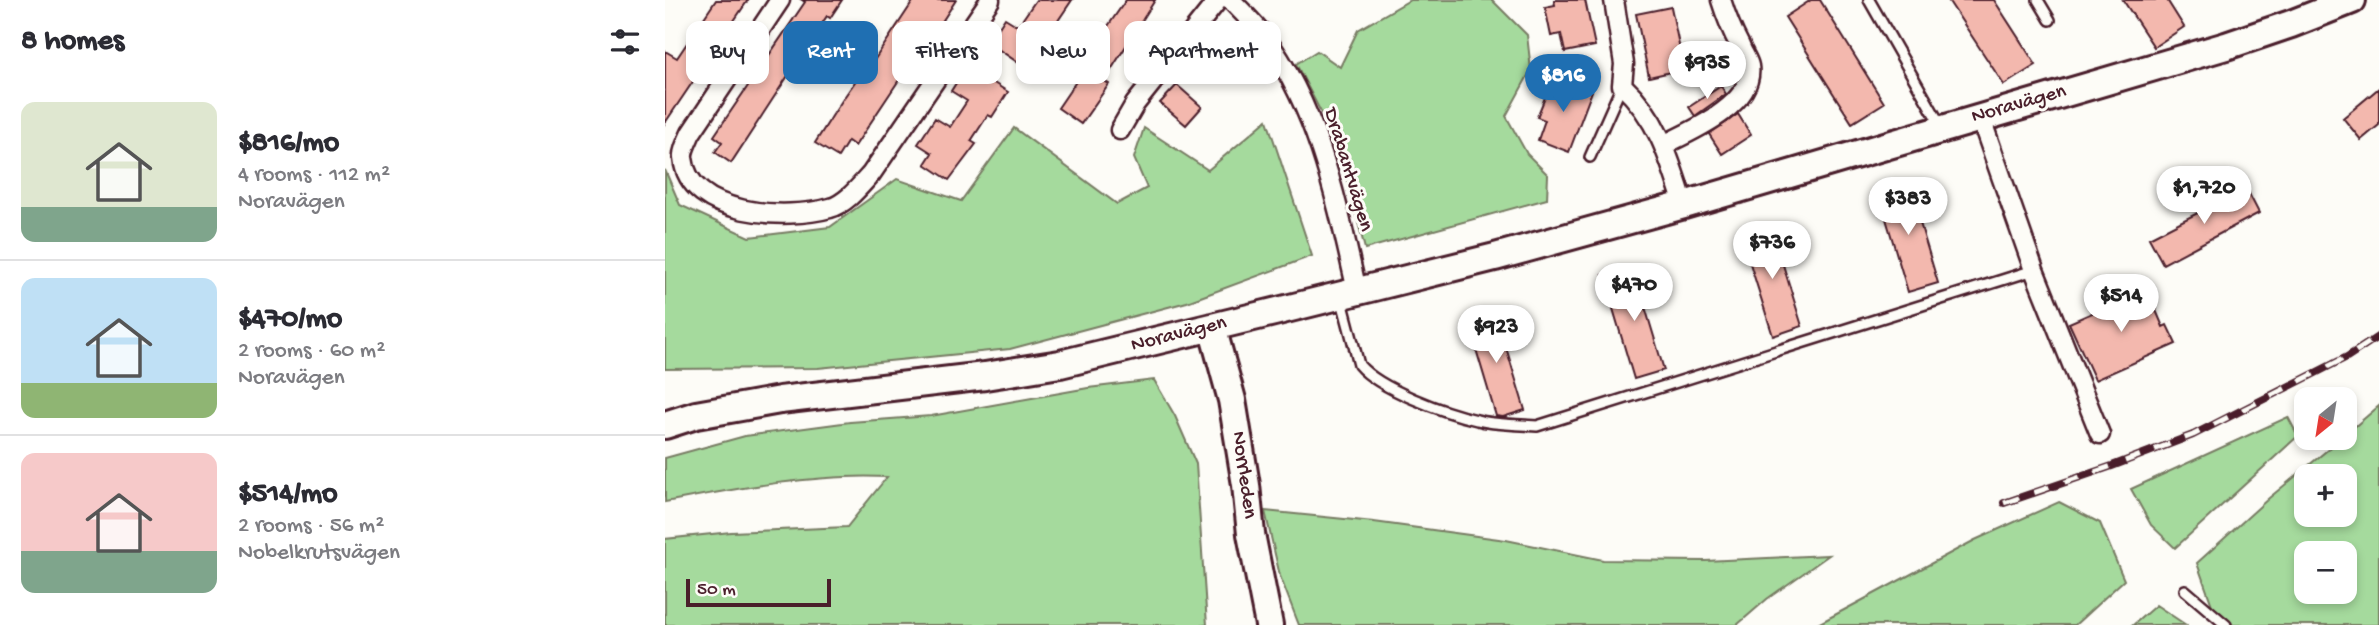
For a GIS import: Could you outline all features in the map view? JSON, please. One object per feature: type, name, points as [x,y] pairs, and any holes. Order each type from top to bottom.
[{"type":"street","points":[[780,0],[691,133],[682,157],[690,178],[706,196],[757,213],[833,208],[853,194],[871,174],[990,0]]},
{"type":"street","points":[[1120,130],[1135,104],[1219,0]]},
{"type":"street","name":"Drabantvägen","points":[[1231,0],[1263,35],[1291,80],[1310,120],[1327,168],[1349,293]]},
{"type":"street","points":[[1613,0],[1624,64],[1622,85],[1638,100],[1665,144],[1684,205]]},
{"type":"street","points":[[1665,144],[1709,123],[1732,103],[1747,85],[1749,66],[1721,0]]},
{"type":"street","name":"Noravägen","points":[[665,425],[696,415],[780,400],[985,376],[1060,364],[1495,257],[1684,205],[2226,46],[2352,0]]},
{"type":"street","points":[[1980,116],[2034,270],[2100,434]]},
{"type":"street","name":"Norrleden","points":[[1212,327],[1232,400],[1251,534],[1269,625]]},
{"type":"lane","points":[[1869,0],[1942,128]]},
{"type":"lane","points":[[2038,0],[2050,20]]},
{"type":"lane","points":[[1590,157],[1622,85]]},
{"type":"lane","points":[[1349,293],[1359,365],[1365,372],[1401,394],[1478,421],[1537,426],[2034,270]]},
{"type":"lane","points":[[2185,590],[2226,625]]},
{"type":"green space","points":[[1410,0],[1492,0],[1527,35],[1531,70],[1506,116],[1527,154],[1548,175],[1547,199],[1365,249],[1338,145],[1296,64],[1317,51],[1340,67],[1358,30]]},
{"type":"green space","points":[[1267,120],[1312,256],[1187,302],[1010,349],[818,368],[665,369],[665,170],[680,205],[749,237],[830,227],[897,179],[961,201],[1014,128],[1117,204],[1147,188],[1134,158],[1144,128],[1208,170]]},
{"type":"green space","points":[[1154,380],[1175,416],[1196,464],[1207,625],[665,625],[665,539],[731,532],[847,527],[887,477],[805,480],[665,502],[665,458],[745,436],[850,422],[931,416],[1088,388]]},
{"type":"green space","points":[[2379,406],[2379,625],[2219,625],[2197,563],[2294,477],[2294,527],[2357,527],[2357,464],[2310,464],[2327,450],[2357,450],[2357,425]]},
{"type":"green space","points":[[2288,417],[2294,428],[2294,440],[2175,548],[2151,525],[2131,489]]},
{"type":"green space","points":[[2059,502],[2100,523],[2124,580],[2075,625],[1816,625],[1975,540]]},
{"type":"green space","points":[[1265,511],[1374,522],[1506,540],[1603,560],[1705,561],[1829,555],[1767,599],[1737,625],[1299,625],[1280,576]]},
{"type":"green space","points":[[2156,605],[2186,625],[2133,625]]},
{"type":"building","points":[[716,0],[748,0],[734,21],[702,21]]},
{"type":"building","points":[[802,0],[842,0],[830,18],[827,16],[824,21],[792,21],[805,2]]},
{"type":"building","points":[[914,0],[956,0],[942,21],[900,21]]},
{"type":"building","points":[[1036,0],[1072,0],[1058,21],[1021,21]]},
{"type":"building","points":[[1126,0],[1155,0],[1142,21],[1124,21],[1124,49],[1110,71],[1110,23]]},
{"type":"building","points":[[1554,0],[1585,0],[1595,46],[1565,52],[1561,34],[1551,36],[1545,7],[1555,5]]},
{"type":"building","points":[[1811,0],[1820,0],[1884,103],[1852,123],[1785,17]]},
{"type":"building","points":[[1948,0],[1994,0],[2036,65],[2004,85]]},
{"type":"building","points":[[2123,0],[2167,0],[2184,27],[2154,47]]},
{"type":"building","points":[[1671,7],[1684,69],[1649,77],[1636,14]]},
{"type":"building","points":[[1005,18],[1016,25],[1016,61],[1002,52],[1002,23]]},
{"type":"building","points":[[892,33],[892,84],[896,84],[855,146],[848,141],[838,157],[815,143],[853,84],[878,84],[878,54]]},
{"type":"building","points":[[783,34],[783,83],[731,163],[715,152],[722,142],[714,136],[749,84],[769,84],[769,55]]},
{"type":"building","points":[[686,45],[686,84],[691,84],[665,123],[665,51],[677,58]]},
{"type":"building","points":[[1561,79],[1592,91],[1569,152],[1538,140],[1545,120],[1537,117],[1548,90],[1556,93]]},
{"type":"building","points":[[955,84],[995,84],[1008,92],[992,117],[988,115],[971,141],[976,144],[949,180],[925,164],[932,153],[918,144],[935,118],[950,127],[967,101],[951,91]]},
{"type":"building","points":[[1074,84],[1109,84],[1081,124],[1058,108]]},
{"type":"building","points":[[1177,85],[1202,107],[1186,125],[1160,103]]},
{"type":"building","points":[[1721,86],[1726,94],[1695,116],[1689,107]]},
{"type":"building","points":[[2379,88],[2379,125],[2361,140],[2343,118]]},
{"type":"building","points":[[1738,114],[1751,135],[1722,154],[1709,134]]},
{"type":"building","points":[[1908,183],[1938,283],[1908,292],[1878,192]]},
{"type":"building","points":[[2246,188],[2259,213],[2163,264],[2149,238]]},
{"type":"building","points":[[1771,226],[1802,326],[1773,336],[1741,235]]},
{"type":"building","points":[[1633,267],[1664,370],[1634,379],[1603,275]]},
{"type":"building","points":[[2147,289],[2163,327],[2167,325],[2176,344],[2095,380],[2069,323]]},
{"type":"building","points":[[1495,311],[1525,410],[1503,417],[1496,416],[1467,319]]},
{"type":"railway","points":[[2004,503],[2193,435],[2347,357],[2379,336]]}]
